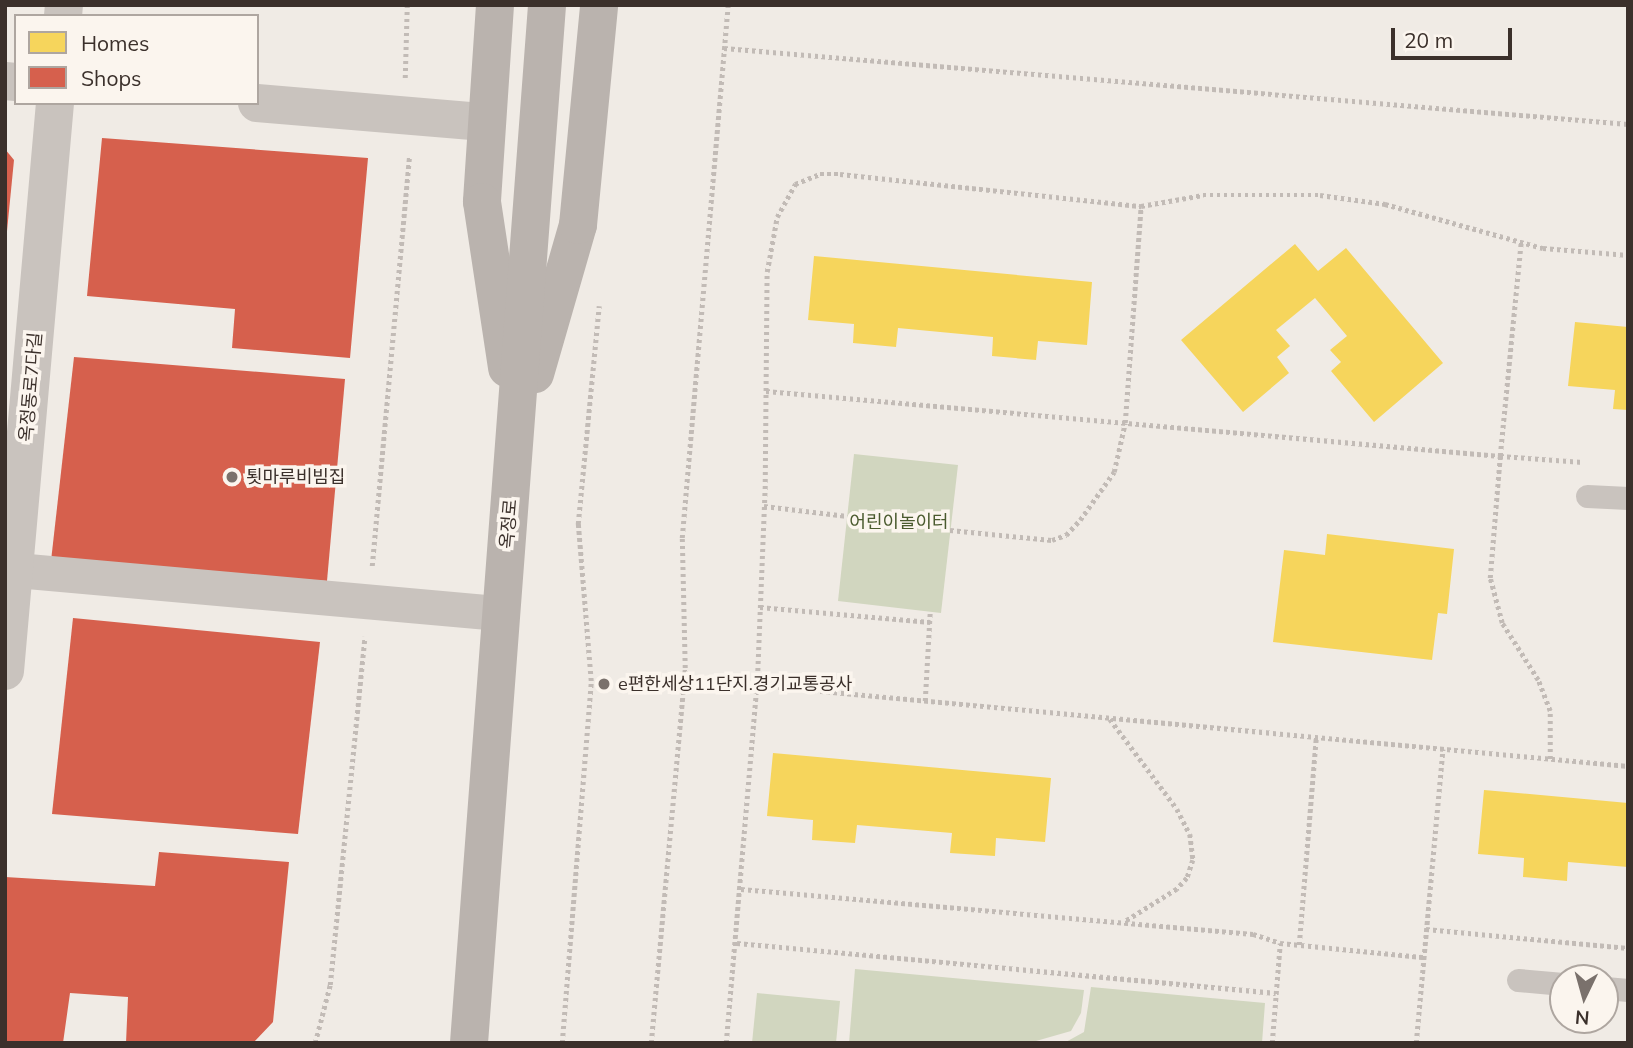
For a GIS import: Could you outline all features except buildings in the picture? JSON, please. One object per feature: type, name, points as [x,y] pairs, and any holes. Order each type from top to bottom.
[{"type":"main road","points":[[495,5],[484,122],[484,241],[517,425]]},
{"type":"main road","name":"옥정로","points":[[469,1043],[547,5]]},
{"type":"main road","points":[[517,425],[563,289],[578,225],[599,5]]},
{"type":"street","points":[[259,103],[484,122]]},
{"type":"street","name":"옥정동로7다길","points":[[5,671],[10,570],[55,105]]},
{"type":"street","points":[[10,570],[502,613]]},
{"type":"lane","points":[[1587,496],[1628,498]]},
{"type":"lane","points":[[1518,979],[1549,982]]},
{"type":"path","points":[[405,88],[407,5]]},
{"type":"path","points":[[651,1043],[685,668],[682,538],[728,5]]},
{"type":"path","points":[[724,48],[1628,124]]},
{"type":"path","points":[[372,568],[411,179],[409,153]]},
{"type":"path","points":[[726,1043],[737,943],[757,685],[764,506],[767,272],[777,217],[795,184],[820,174],[840,174],[1141,206],[1203,195],[1320,195],[1385,204],[1521,243],[1562,251],[1628,255]]},
{"type":"path","points":[[950,530],[1052,540],[1066,535],[1114,472],[1125,423],[1141,206]]},
{"type":"path","points":[[1521,243],[1490,578],[1502,623],[1538,680],[1550,711],[1550,759]]},
{"type":"path","points":[[562,1043],[591,681],[578,524],[600,292]]},
{"type":"path","points":[[766,391],[1589,463]]},
{"type":"path","points":[[764,506],[847,516]]},
{"type":"path","points":[[760,607],[930,622]]},
{"type":"path","points":[[925,701],[930,612]]},
{"type":"path","points":[[316,1043],[330,985],[366,624]]},
{"type":"path","points":[[757,685],[1628,766]]},
{"type":"path","points":[[1110,718],[1177,809],[1190,834],[1193,860],[1187,878],[1177,889],[1125,922]]},
{"type":"path","points":[[1300,945],[1316,738]]},
{"type":"path","points":[[1416,1043],[1443,749]]},
{"type":"path","points":[[741,889],[1254,934],[1280,943],[1424,957]]},
{"type":"path","points":[[1426,929],[1628,948]]},
{"type":"path","points":[[737,943],[1276,993]]},
{"type":"path","points":[[1272,1043],[1280,943]]},
{"type":"green space","name":"어린이놀이터","points":[[854,454],[958,465],[941,613],[838,601]]},
{"type":"green space","points":[[855,969],[1084,990],[1081,1013],[1071,1031],[1029,1043],[849,1043]]},
{"type":"green space","points":[[1091,987],[1265,1003],[1262,1043],[1064,1043],[1084,1032]]},
{"type":"green space","points":[[757,993],[840,1001],[836,1043],[752,1043]]},
{"type":"place","name":"툇마루비빔집","points":[[232,477]]},
{"type":"place","name":"e편한세상11단지.경기교통공사","points":[[604,684]]}]
